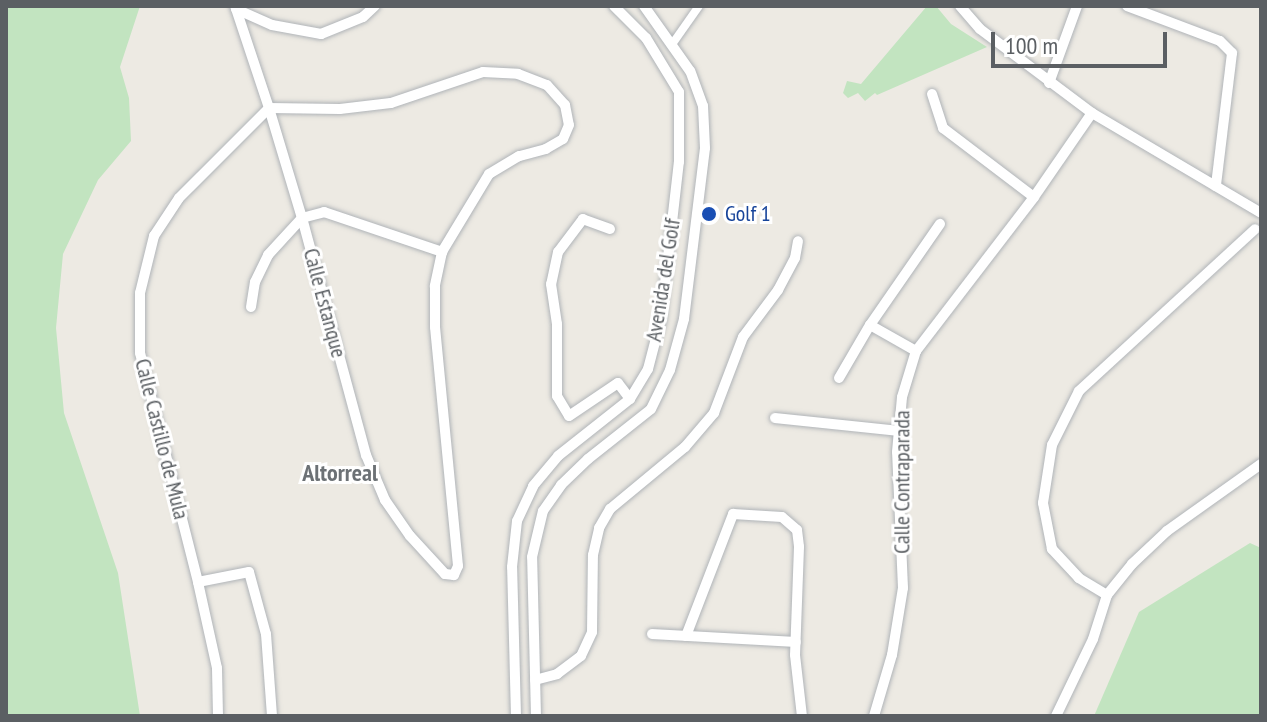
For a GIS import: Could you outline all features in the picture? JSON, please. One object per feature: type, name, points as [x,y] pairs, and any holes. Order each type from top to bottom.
[{"type":"street","points":[[236,8],[272,25],[321,34],[363,17],[375,6]]},
{"type":"street","name":"Avenida del Golf","points":[[516,716],[512,567],[517,521],[533,486],[558,456],[630,399],[648,369],[661,319],[679,162],[679,92],[646,38],[614,6]]},
{"type":"street","name":"Avenida del Golf","points":[[536,716],[532,557],[543,511],[561,485],[588,459],[651,409],[670,370],[684,319],[705,148],[703,106],[690,71],[644,6]]},
{"type":"street","points":[[673,43],[699,6]]},
{"type":"street","points":[[960,6],[980,29],[1092,113],[1260,210]]},
{"type":"street","points":[[1049,83],[1077,6]]},
{"type":"street","points":[[1127,6],[1220,41],[1232,53],[1216,186]]},
{"type":"street","name":"Calle Estanque","points":[[236,8],[302,218],[366,455],[385,500],[410,536],[445,574],[454,575],[458,566],[453,489],[435,327],[435,286],[442,252]]},
{"type":"street","points":[[251,307],[255,282],[268,255],[302,218],[324,212],[442,252],[489,174],[519,156],[546,149],[563,139],[569,125],[565,105],[547,85],[518,74],[483,72],[391,103],[340,109],[269,108]]},
{"type":"street","points":[[932,94],[943,128],[1034,197]]},
{"type":"street","name":"Calle Castillo de Mula","points":[[218,716],[217,668],[140,353],[140,293],[154,236],[179,198],[269,108]]},
{"type":"street","name":"Calle Contraparada","points":[[874,716],[892,655],[903,588],[899,431],[902,397],[916,351],[1034,197],[1092,113]]},
{"type":"street","points":[[610,229],[583,219],[558,252],[551,284],[557,324],[557,396],[569,416],[618,383],[630,399]]},
{"type":"street","points":[[839,378],[870,325],[940,224]]},
{"type":"street","points":[[1107,595],[1079,578],[1052,549],[1043,503],[1052,445],[1079,391],[1255,229]]},
{"type":"street","points":[[535,680],[557,674],[581,656],[592,632],[593,555],[599,528],[610,509],[685,447],[714,413],[743,337],[778,290],[795,258],[798,241]]},
{"type":"street","points":[[870,325],[916,351]]},
{"type":"street","points":[[775,418],[899,431]]},
{"type":"street","points":[[1056,716],[1093,639],[1107,595],[1132,564],[1167,531],[1261,464]]},
{"type":"street","points":[[686,636],[733,514],[782,517],[797,530],[796,642],[802,716]]},
{"type":"street","points":[[198,582],[249,572],[266,634],[272,716]]},
{"type":"street","points":[[652,634],[796,642]]},
{"type":"green space","points":[[6,6],[140,6],[120,67],[129,98],[131,141],[98,180],[63,254],[56,328],[64,413],[118,573],[140,716],[6,716]]},
{"type":"green space","points":[[927,6],[936,6],[951,24],[987,47],[877,95],[875,93],[865,101],[858,93],[848,98],[843,93],[847,81],[861,84]]},
{"type":"green space","points":[[1250,543],[1261,548],[1261,716],[1094,716],[1139,612]]},
{"type":"place","name":"Golf 1","points":[[709,214]]},
{"type":"district","name":"Altorreal","points":[[340,473]]}]
